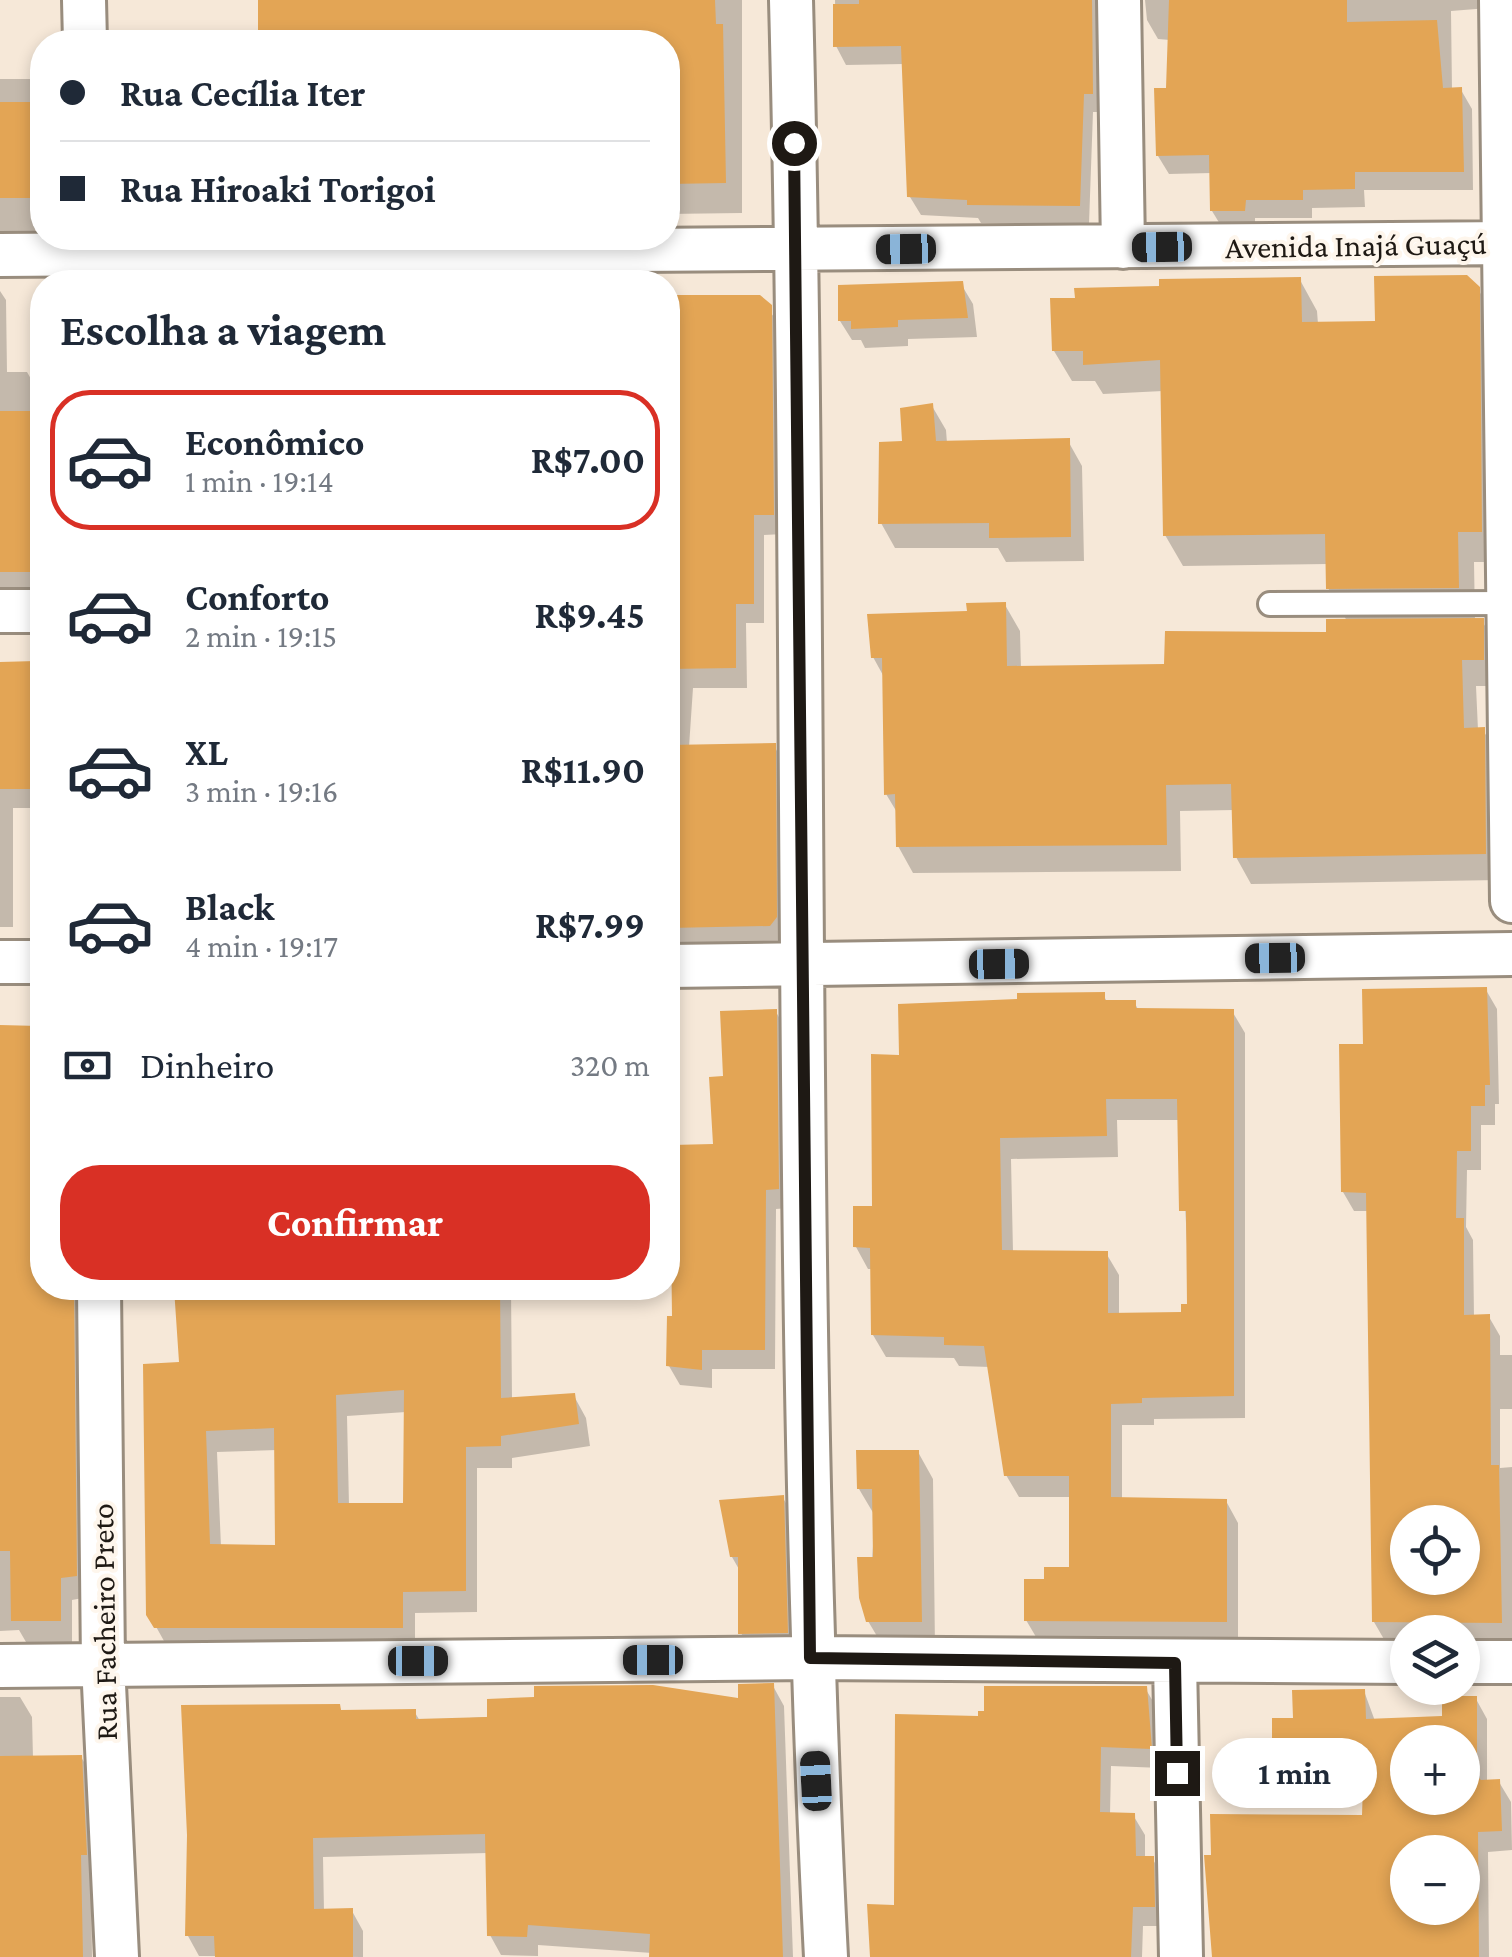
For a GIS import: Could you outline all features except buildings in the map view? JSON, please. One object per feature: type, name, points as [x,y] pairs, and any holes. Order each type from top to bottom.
[{"type":"street","points":[[84,0],[85,30]]},
{"type":"street","points":[[790,0],[798,250],[810,1658],[826,1957]]},
{"type":"street","points":[[1119,0],[1124,247]]},
{"type":"street","points":[[1501,0],[1509,243],[1512,901]]},
{"type":"street","name":"Avenida Inajá Guaçú","points":[[0,256],[1509,243]]},
{"type":"street","points":[[0,612],[30,612]]},
{"type":"street","points":[[680,966],[1512,954]]},
{"type":"street","points":[[0,962],[30,962]]},
{"type":"street","name":"Rua Facheiro Preto","points":[[99,1300],[103,1664],[117,1957]]},
{"type":"street","points":[[0,1666],[810,1658],[1390,1662]]},
{"type":"street","points":[[1480,1662],[1512,1662]]},
{"type":"street","points":[[1175,1663],[1181,1957]]},
{"type":"lane","points":[[1270,604],[1510,603]]},
{"type":"route","points":[[794,143],[810,1658],[1175,1663],[1177,1773]]}]
